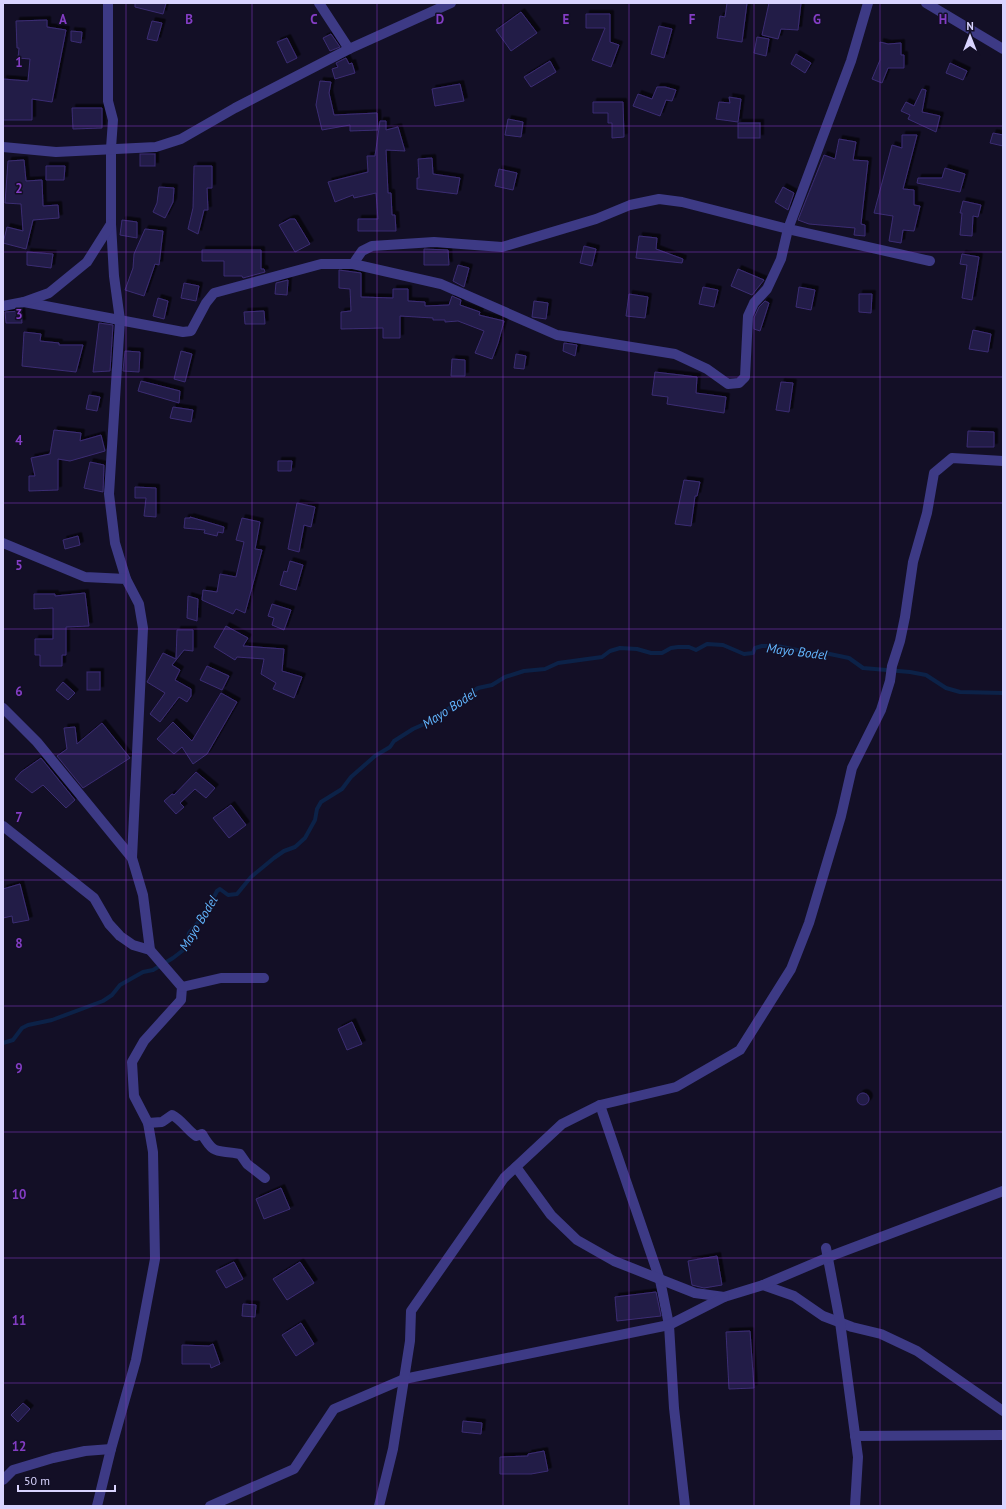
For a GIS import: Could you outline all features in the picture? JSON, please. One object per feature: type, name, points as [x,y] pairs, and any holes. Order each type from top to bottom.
[{"type":"street","points":[[97,1506],[136,1360],[155,1259],[153,1152],[148,1123],[134,1096],[132,1062],[144,1041],[181,1000],[182,987],[150,950],[142,895],[132,858],[143,628],[139,604],[126,579],[115,543],[109,494],[120,320],[114,276],[111,224],[111,148],[113,120],[108,101],[108,3]]},
{"type":"street","points":[[319,3],[348,49]]},
{"type":"street","points":[[3,147],[56,152],[103,150],[111,148],[156,147],[181,139],[235,108],[348,49],[451,3]]},
{"type":"street","points":[[24,302],[171,331],[183,332],[191,331],[206,303],[214,293],[321,264],[353,264],[441,284],[491,304],[556,335],[675,354],[707,369],[728,384],[739,383],[745,377],[748,316],[754,303],[768,289],[781,259],[788,230],[850,61],[868,3]]},
{"type":"street","points":[[926,3],[1003,49]]},
{"type":"street","points":[[353,264],[362,251],[372,246],[434,242],[502,247],[596,219],[630,205],[659,199],[682,202],[788,230],[930,261]]},
{"type":"street","points":[[3,306],[24,302],[49,293],[86,262],[111,224]]},
{"type":"street","points":[[379,1506],[392,1449],[404,1379],[410,1341],[411,1311],[504,1178],[562,1124],[600,1105],[676,1087],[740,1050],[791,969],[809,923],[841,816],[852,768],[881,710],[888,688],[892,666],[900,641],[905,617],[913,562],[927,513],[934,474],[952,458],[1003,460]]},
{"type":"street","points":[[3,544],[85,577],[126,579]]},
{"type":"street","points":[[3,708],[37,742],[132,858]]},
{"type":"street","points":[[3,826],[94,898],[109,924],[120,936],[133,945],[150,950]]},
{"type":"street","points":[[182,987],[221,978],[264,978]]},
{"type":"street","points":[[600,1105],[660,1280],[669,1325],[674,1408],[685,1506]]},
{"type":"street","points":[[148,1123],[162,1122],[172,1114],[181,1120],[188,1130],[196,1136],[202,1134],[209,1146],[216,1152],[240,1154],[247,1164],[265,1178]]},
{"type":"street","points":[[516,1167],[551,1215],[577,1240],[614,1261],[660,1280],[695,1293],[724,1297]]},
{"type":"street","points":[[210,1506],[294,1469],[334,1410],[404,1379],[669,1325],[724,1297],[763,1285],[827,1253],[1003,1191]]},
{"type":"street","points":[[827,1253],[840,1322],[858,1457],[855,1506]]},
{"type":"street","points":[[763,1285],[794,1296],[823,1316],[881,1334],[918,1351],[1003,1411]]},
{"type":"street","points":[[855,1436],[1003,1435]]},
{"type":"street","points":[[3,1480],[13,1470],[53,1458],[85,1451],[111,1449]]},
{"type":"building","points":[[135,3],[166,3],[163,14],[135,7]]},
{"type":"building","points":[[727,3],[747,3],[742,42],[717,38],[720,16],[725,17]]},
{"type":"building","points":[[769,3],[801,3],[798,30],[781,29],[778,39],[762,35]]},
{"type":"building","points":[[521,12],[537,33],[511,51],[496,30]]},
{"type":"building","points":[[586,14],[610,14],[610,42],[619,45],[611,67],[592,60],[605,28],[586,28]]},
{"type":"building","points":[[47,20],[47,27],[66,30],[52,102],[32,99],[32,120],[3,120],[3,79],[28,81],[30,59],[18,58],[19,48],[17,48],[16,21]]},
{"type":"building","points":[[152,21],[162,23],[157,41],[147,39]]},
{"type":"building","points":[[659,26],[672,29],[664,58],[651,54]]},
{"type":"building","points":[[71,31],[82,32],[81,43],[71,41]]},
{"type":"building","points":[[331,34],[340,47],[330,51],[323,38]]},
{"type":"building","points":[[757,37],[769,39],[766,56],[754,53]]},
{"type":"building","points":[[287,38],[297,58],[287,63],[277,42]]},
{"type":"building","points":[[880,42],[888,44],[901,43],[901,55],[904,55],[904,68],[888,68],[882,83],[872,79],[880,60]]},
{"type":"building","points":[[796,54],[811,63],[805,73],[791,64]]},
{"type":"building","points":[[346,58],[349,64],[352,63],[355,73],[335,79],[332,69],[338,67],[336,63]]},
{"type":"building","points":[[550,61],[556,72],[531,87],[524,77]]},
{"type":"building","points":[[950,63],[967,71],[963,80],[946,73]]},
{"type":"building","points":[[320,81],[331,82],[329,93],[334,115],[377,113],[378,130],[350,131],[350,125],[322,130],[316,105]]},
{"type":"building","points":[[460,84],[464,101],[435,106],[432,89]]},
{"type":"building","points":[[657,87],[665,87],[676,90],[672,101],[666,100],[660,116],[633,106],[638,94],[652,99]]},
{"type":"building","points":[[922,89],[926,90],[922,112],[940,116],[936,132],[908,119],[910,115],[901,111],[906,102],[914,106]]},
{"type":"building","points":[[729,97],[741,99],[738,122],[716,119],[719,102],[730,103]]},
{"type":"building","points":[[593,102],[623,102],[624,137],[612,138],[612,123],[608,123],[608,113],[593,113]]},
{"type":"building","points":[[72,108],[102,108],[102,128],[73,129]]},
{"type":"building","points":[[508,119],[523,122],[521,137],[505,135]]},
{"type":"building","points":[[380,121],[386,121],[386,130],[398,127],[405,151],[386,150],[388,193],[391,193],[392,215],[395,215],[396,231],[358,231],[358,219],[378,219],[376,193],[354,198],[353,195],[335,202],[328,182],[368,172],[367,156],[375,156]]},
{"type":"building","points":[[738,123],[760,123],[760,138],[738,138]]},
{"type":"building","points":[[993,133],[1003,135],[1003,146],[990,143]]},
{"type":"building","points":[[902,135],[917,135],[903,189],[914,190],[914,205],[920,206],[914,231],[903,230],[901,243],[889,241],[893,216],[874,213],[892,145],[902,148]]},
{"type":"building","points":[[839,139],[856,142],[853,160],[868,161],[861,224],[865,225],[865,236],[854,235],[855,228],[809,224],[798,220],[824,155],[835,159]]},
{"type":"building","points":[[140,154],[155,154],[155,166],[140,166]]},
{"type":"building","points":[[432,158],[433,174],[460,178],[457,194],[417,189],[417,178],[419,178],[418,159]]},
{"type":"building","points":[[24,160],[26,181],[42,180],[43,206],[58,205],[59,218],[33,220],[26,249],[3,243],[7,227],[23,231],[21,204],[5,203],[8,161]]},
{"type":"building","points":[[46,166],[65,166],[64,180],[46,180]]},
{"type":"building","points":[[194,166],[212,166],[212,188],[207,188],[208,210],[204,210],[198,234],[188,229],[193,208]]},
{"type":"building","points":[[945,168],[965,174],[960,192],[917,183],[918,178],[942,178]]},
{"type":"building","points":[[499,169],[517,173],[513,190],[495,186]]},
{"type":"building","points":[[159,187],[174,188],[173,202],[165,218],[153,212],[157,203]]},
{"type":"building","points":[[783,187],[794,193],[788,210],[775,202]]},
{"type":"building","points":[[963,201],[981,205],[978,217],[973,216],[972,236],[960,235],[962,213],[960,213]]},
{"type":"building","points":[[290,219],[295,219],[310,244],[295,252],[279,225]]},
{"type":"building","points":[[122,220],[137,222],[137,238],[120,235]]},
{"type":"building","points":[[145,229],[163,231],[159,265],[155,264],[144,296],[125,290],[133,268],[134,254]]},
{"type":"building","points":[[639,236],[657,238],[656,249],[683,259],[682,263],[636,258]]},
{"type":"building","points":[[584,246],[596,249],[592,266],[580,263]]},
{"type":"building","points":[[424,249],[448,250],[449,265],[424,265]]},
{"type":"building","points":[[202,250],[261,250],[261,269],[264,269],[265,272],[243,278],[242,276],[224,276],[224,261],[202,261]]},
{"type":"building","points":[[27,252],[53,254],[51,268],[27,265]]},
{"type":"building","points":[[962,254],[979,257],[972,300],[962,298],[967,265],[960,264]]},
{"type":"building","points":[[458,265],[469,268],[464,287],[453,281]]},
{"type":"building","points":[[738,269],[764,280],[752,295],[731,286]]},
{"type":"building","points":[[339,270],[361,273],[361,297],[393,298],[393,289],[408,289],[408,301],[425,302],[425,306],[449,305],[452,296],[461,300],[460,305],[480,312],[479,315],[504,321],[492,359],[475,353],[484,331],[458,321],[445,322],[445,320],[433,320],[433,318],[400,316],[400,338],[383,338],[383,328],[341,329],[341,312],[351,311],[350,289],[339,288]]},
{"type":"building","points":[[288,280],[287,295],[275,294],[276,283]]},
{"type":"building","points":[[184,283],[199,286],[196,301],[181,298]]},
{"type":"building","points":[[703,287],[718,290],[714,307],[699,304]]},
{"type":"building","points":[[799,287],[815,290],[811,310],[796,307]]},
{"type":"building","points":[[629,294],[648,297],[645,318],[626,316]]},
{"type":"building","points":[[859,294],[872,294],[871,313],[859,312]]},
{"type":"building","points":[[158,298],[168,301],[164,319],[153,316]]},
{"type":"building","points":[[534,301],[548,303],[546,319],[532,317]]},
{"type":"building","points":[[765,301],[769,303],[760,331],[754,329],[754,318],[759,307]]},
{"type":"building","points":[[21,311],[22,323],[6,323],[5,312]]},
{"type":"building","points":[[264,311],[265,324],[245,324],[244,312]]},
{"type":"building","points":[[99,323],[113,325],[110,371],[93,372]]},
{"type":"building","points":[[973,330],[991,334],[988,352],[969,349]]},
{"type":"building","points":[[24,332],[41,334],[40,341],[59,343],[59,345],[83,345],[76,372],[22,366]]},
{"type":"building","points":[[564,343],[577,345],[575,356],[563,351]]},
{"type":"building","points":[[125,351],[140,352],[139,372],[123,371]]},
{"type":"building","points":[[181,351],[192,354],[185,382],[174,379]]},
{"type":"building","points":[[516,354],[526,356],[524,369],[514,368]]},
{"type":"building","points":[[452,359],[465,360],[465,376],[451,376]]},
{"type":"building","points":[[655,372],[697,377],[696,393],[726,397],[724,413],[667,404],[668,397],[652,395]]},
{"type":"building","points":[[141,381],[180,391],[179,403],[138,391]]},
{"type":"building","points":[[781,382],[793,383],[789,412],[776,410]]},
{"type":"building","points":[[89,395],[100,397],[97,411],[86,409]]},
{"type":"building","points":[[173,407],[193,410],[191,422],[170,418]]},
{"type":"building","points":[[54,430],[81,433],[80,441],[101,435],[105,451],[70,461],[58,459],[58,490],[29,491],[29,476],[35,476],[31,458],[50,454]]},
{"type":"building","points":[[968,431],[994,432],[994,447],[967,447]]},
{"type":"building","points":[[278,461],[292,461],[291,471],[278,471]]},
{"type":"building","points":[[90,462],[104,465],[103,492],[84,488]]},
{"type":"building","points":[[684,480],[700,482],[697,496],[695,496],[691,526],[675,524]]},
{"type":"building","points":[[135,487],[156,488],[156,517],[144,516],[146,498],[135,498]]},
{"type":"building","points":[[297,503],[315,507],[311,527],[304,525],[299,552],[288,549]]},
{"type":"building","points":[[190,517],[224,527],[223,533],[218,532],[217,536],[204,533],[205,530],[184,528],[185,518]]},
{"type":"building","points":[[242,518],[260,522],[255,549],[262,550],[245,613],[236,609],[233,614],[202,600],[203,590],[217,592],[220,574],[236,577],[244,542],[236,540]]},
{"type":"building","points":[[78,536],[80,545],[65,549],[63,540]]},
{"type":"building","points":[[290,561],[303,565],[296,590],[280,585],[284,571],[287,572]]},
{"type":"building","points":[[85,593],[89,626],[66,627],[66,655],[62,655],[62,666],[40,666],[40,655],[35,655],[35,639],[53,639],[53,608],[34,609],[34,594],[55,594],[55,596]]},
{"type":"building","points":[[188,596],[198,599],[197,621],[187,618]]},
{"type":"building","points":[[272,604],[291,610],[284,630],[272,625],[274,618],[268,616]]},
{"type":"building","points":[[226,626],[248,638],[243,646],[284,649],[282,671],[302,677],[294,698],[273,689],[276,683],[261,674],[264,659],[237,657],[235,660],[214,647]]},
{"type":"building","points":[[177,630],[193,630],[193,651],[184,650],[172,665],[180,670],[175,680],[191,689],[191,696],[187,702],[179,697],[160,722],[150,714],[165,693],[147,682],[163,653],[176,659]]},
{"type":"building","points":[[207,666],[229,676],[222,690],[200,680]]},
{"type":"building","points":[[87,672],[100,672],[100,690],[87,690]]},
{"type":"building","points":[[63,682],[75,693],[68,700],[56,690]]},
{"type":"building","points":[[221,693],[237,702],[207,754],[193,764],[182,747],[174,754],[157,739],[173,722],[192,741]]},
{"type":"building","points":[[102,723],[130,758],[83,788],[57,756],[67,749],[64,728],[75,727],[77,744]]},
{"type":"building","points":[[41,758],[75,800],[66,808],[43,785],[32,793],[15,779],[21,772]]},
{"type":"building","points":[[196,772],[215,788],[206,798],[195,789],[180,803],[184,807],[176,814],[164,801],[172,794],[174,795]]},
{"type":"building","points":[[231,805],[246,825],[229,838],[213,818]]},
{"type":"building","points":[[20,884],[29,920],[13,923],[12,916],[3,918],[3,889]]},
{"type":"building","points":[[352,1022],[362,1044],[347,1050],[338,1029]]},
{"type":"building","points":[[861,1093],[865,1093],[869,1099],[865,1105],[861,1105],[857,1101],[857,1097]]},
{"type":"building","points":[[281,1188],[290,1209],[264,1219],[256,1199]]},
{"type":"building","points":[[717,1256],[722,1285],[704,1288],[692,1285],[688,1261]]},
{"type":"building","points":[[234,1262],[243,1279],[226,1288],[216,1271]]},
{"type":"building","points":[[300,1262],[314,1283],[287,1300],[273,1279]]},
{"type":"building","points":[[656,1292],[661,1316],[617,1321],[615,1297]]},
{"type":"building","points":[[243,1304],[256,1305],[255,1317],[242,1316]]},
{"type":"building","points":[[301,1323],[314,1344],[296,1356],[282,1335]]},
{"type":"building","points":[[750,1331],[754,1388],[729,1389],[726,1332]]},
{"type":"building","points":[[213,1344],[220,1364],[211,1368],[210,1364],[182,1364],[182,1345],[209,1346]]},
{"type":"building","points":[[23,1403],[30,1409],[18,1422],[11,1415]]},
{"type":"building","points":[[463,1421],[482,1423],[481,1434],[462,1432]]},
{"type":"building","points":[[544,1451],[548,1471],[531,1474],[500,1474],[500,1457],[528,1456],[528,1454]]},
{"type":"waterway","name":"Mayo Bodel","points":[[3,1043],[13,1040],[22,1028],[28,1025],[52,1020],[103,1001],[112,995],[120,985],[143,972],[153,970],[173,958],[186,948],[189,933],[200,920],[217,891],[220,889],[228,895],[237,894],[251,877],[274,858],[284,851],[295,847],[305,838],[315,820],[317,809],[321,802],[342,789],[351,777],[375,756],[390,747],[394,741],[413,729],[431,721],[478,688],[492,685],[505,677],[524,671],[545,669],[558,663],[602,657],[610,651],[620,648],[637,649],[651,653],[662,653],[671,648],[678,647],[689,647],[696,650],[707,644],[723,645],[744,654],[753,653],[755,648],[762,646],[777,646],[849,658],[863,668],[910,672],[926,675],[946,688],[960,692],[1003,693]]}]
